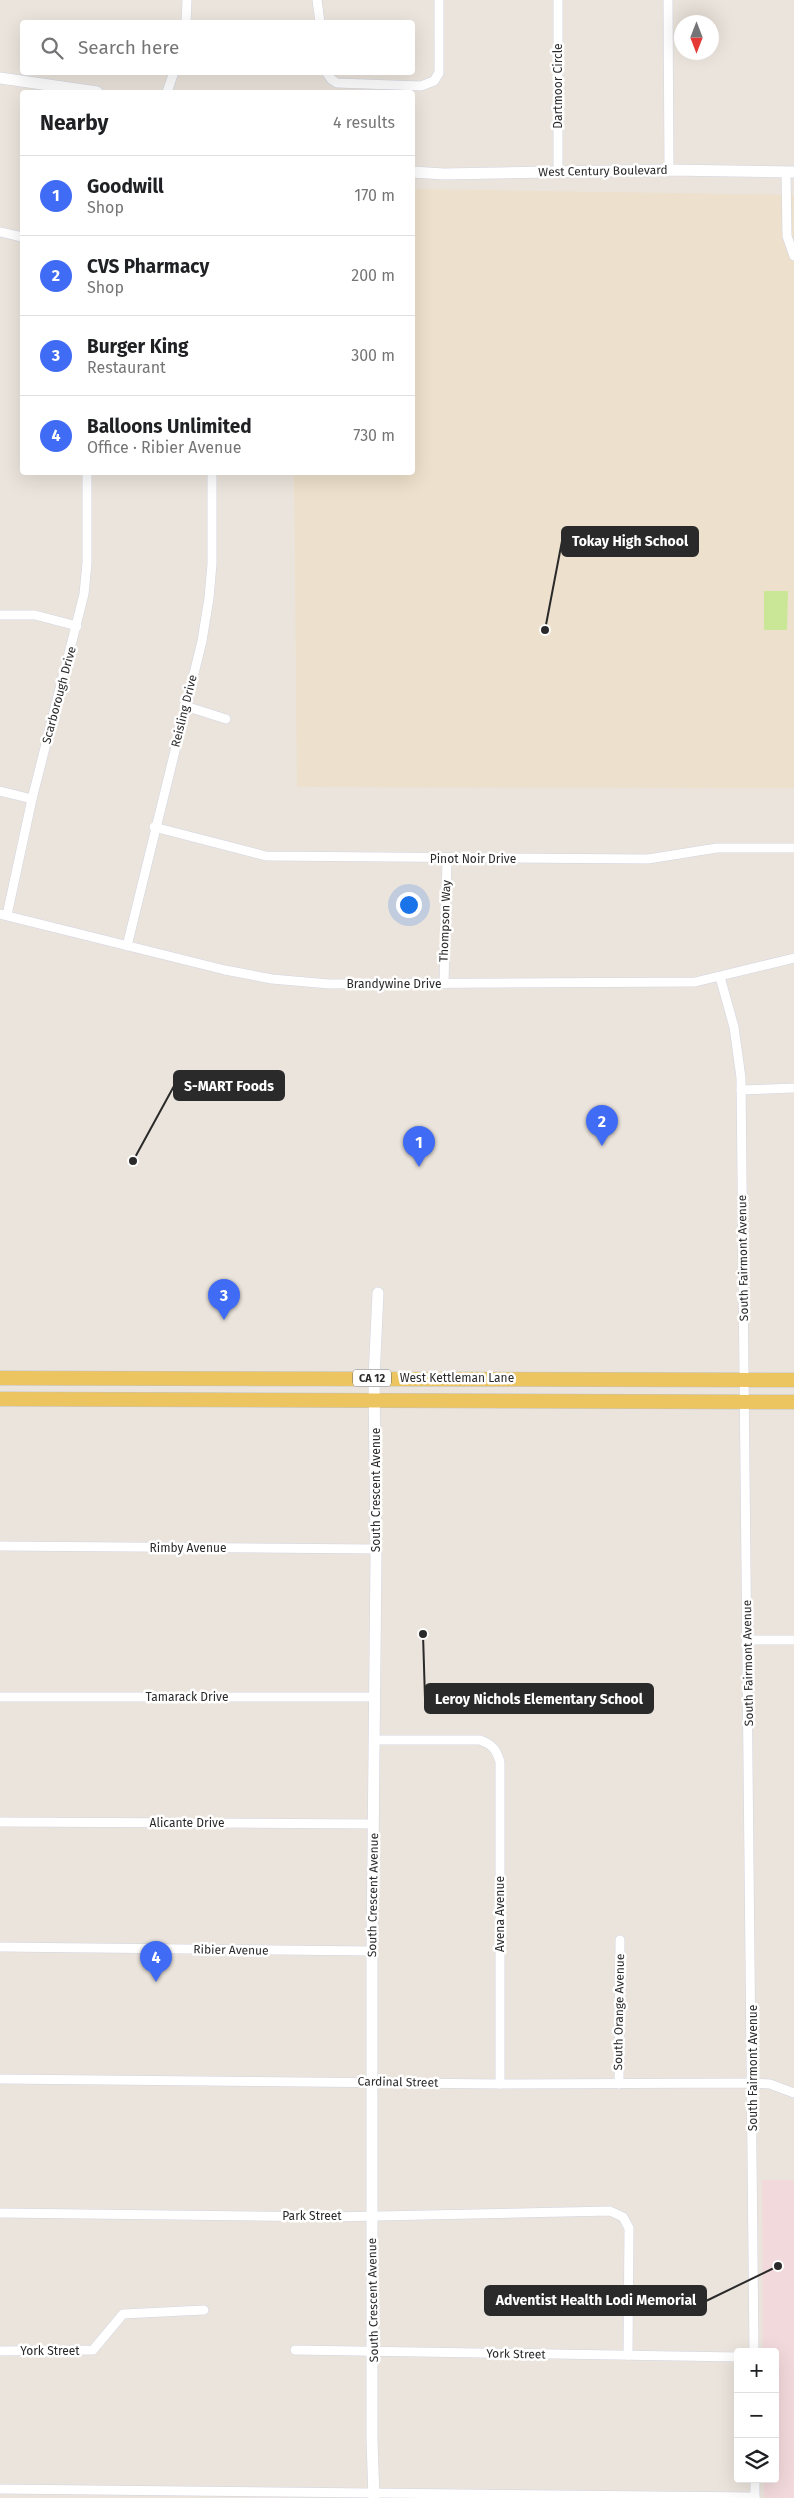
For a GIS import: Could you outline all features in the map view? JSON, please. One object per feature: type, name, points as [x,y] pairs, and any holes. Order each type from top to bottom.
[{"type":"main road","name":"West Kettleman Lane","points":[[0,1378],[794,1380]]},
{"type":"main road","points":[[48,1399],[70,1391],[89,1378]]},
{"type":"main road","name":"West Kettleman Lane","points":[[0,1399],[794,1402]]},
{"type":"street","points":[[186,20],[187,0]]},
{"type":"street","points":[[317,0],[320,20]]},
{"type":"street","points":[[328,75],[337,83],[422,86],[430,84],[439,73],[439,0]]},
{"type":"street","name":"Dartmoor Circle","points":[[558,0],[558,171]]},
{"type":"street","points":[[668,0],[669,170]]},
{"type":"street","points":[[169,90],[173,75]]},
{"type":"street","points":[[2,80],[52,84],[86,90]]},
{"type":"street","name":"West Century Boulevard","points":[[415,172],[444,174],[669,170],[790,172]]},
{"type":"street","points":[[790,172],[787,236],[794,256]]},
{"type":"street","points":[[0,232],[20,237]]},
{"type":"street","name":"Scarborough Drive","points":[[4,915],[84,594],[87,563],[87,475]]},
{"type":"street","name":"Reisling Drive","points":[[127,946],[154,827],[202,641],[210,598],[212,475]]},
{"type":"street","points":[[0,614],[36,616],[77,626]]},
{"type":"street","points":[[185,706],[226,718]]},
{"type":"street","points":[[0,791],[32,798]]},
{"type":"street","name":"Pinot Noir Drive","points":[[154,827],[266,856],[648,860],[717,848],[794,848]]},
{"type":"street","name":"Thompson Way","points":[[444,984],[447,859]]},
{"type":"street","name":"Brandywine Drive","points":[[4,915],[127,946],[272,979],[329,984],[695,982],[794,958]]},
{"type":"street","name":"South Fairmont Avenue","points":[[720,977],[734,1027],[741,1090],[753,2083],[754,2348]]},
{"type":"street","points":[[741,1090],[794,1088]]},
{"type":"street","name":"South Crescent Avenue","points":[[374,2495],[372,2440],[374,2353],[372,1951],[376,1549],[374,1378],[378,1293]]},
{"type":"street","name":"Rimby Avenue","points":[[0,1546],[376,1549]]},
{"type":"street","points":[[748,1640],[794,1640]]},
{"type":"street","name":"Tamarack Drive","points":[[0,1697],[374,1697]]},
{"type":"street","name":"Avena Avenue","points":[[375,1740],[480,1740],[492,1745],[500,1762],[500,2084]]},
{"type":"street","name":"Alicante Drive","points":[[0,1822],[374,1824]]},
{"type":"street","name":"South Orange Avenue","points":[[619,2084],[620,1940]]},
{"type":"street","name":"Ribier Avenue","points":[[0,1947],[372,1951]]},
{"type":"street","name":"Cardinal Street","points":[[0,2079],[372,2081],[500,2084],[753,2083],[770,2084],[794,2093]]},
{"type":"street","name":"Park Street","points":[[0,2213],[372,2216],[610,2211],[623,2216],[629,2228],[628,2355]]},
{"type":"street","name":"York Street","points":[[0,2351],[93,2350],[124,2314],[130,2312],[204,2310]]},
{"type":"street","name":"York Street","points":[[295,2350],[374,2353],[734,2357]]},
{"type":"street","points":[[0,2488],[374,2495],[755,2497],[755,2483]]},
{"type":"shaded area","points":[[415,189],[794,195],[794,788],[297,787],[294,475],[415,475]]},
{"type":"shaded area","points":[[762,2180],[794,2180],[794,2498],[764,2498],[764,2483],[779,2483],[779,2348],[763,2348]]},
{"type":"green space","points":[[764,591],[788,591],[787,630],[764,630]]},
{"type":"place","name":"Tokay High School","points":[[545,630]]},
{"type":"place","name":"CVS Pharmacy","points":[[602,1146]]},
{"type":"place","name":"S-MART Foods","points":[[133,1161]]},
{"type":"place","name":"Goodwill","points":[[419,1167]]},
{"type":"place","name":"Burger King","points":[[224,1320]]},
{"type":"place","name":"Leroy Nichols Elementary School","points":[[423,1634]]},
{"type":"place","name":"Balloons Unlimited","points":[[156,1982]]},
{"type":"place","name":"Adventist Health Lodi Memorial","points":[[778,2266]]}]
